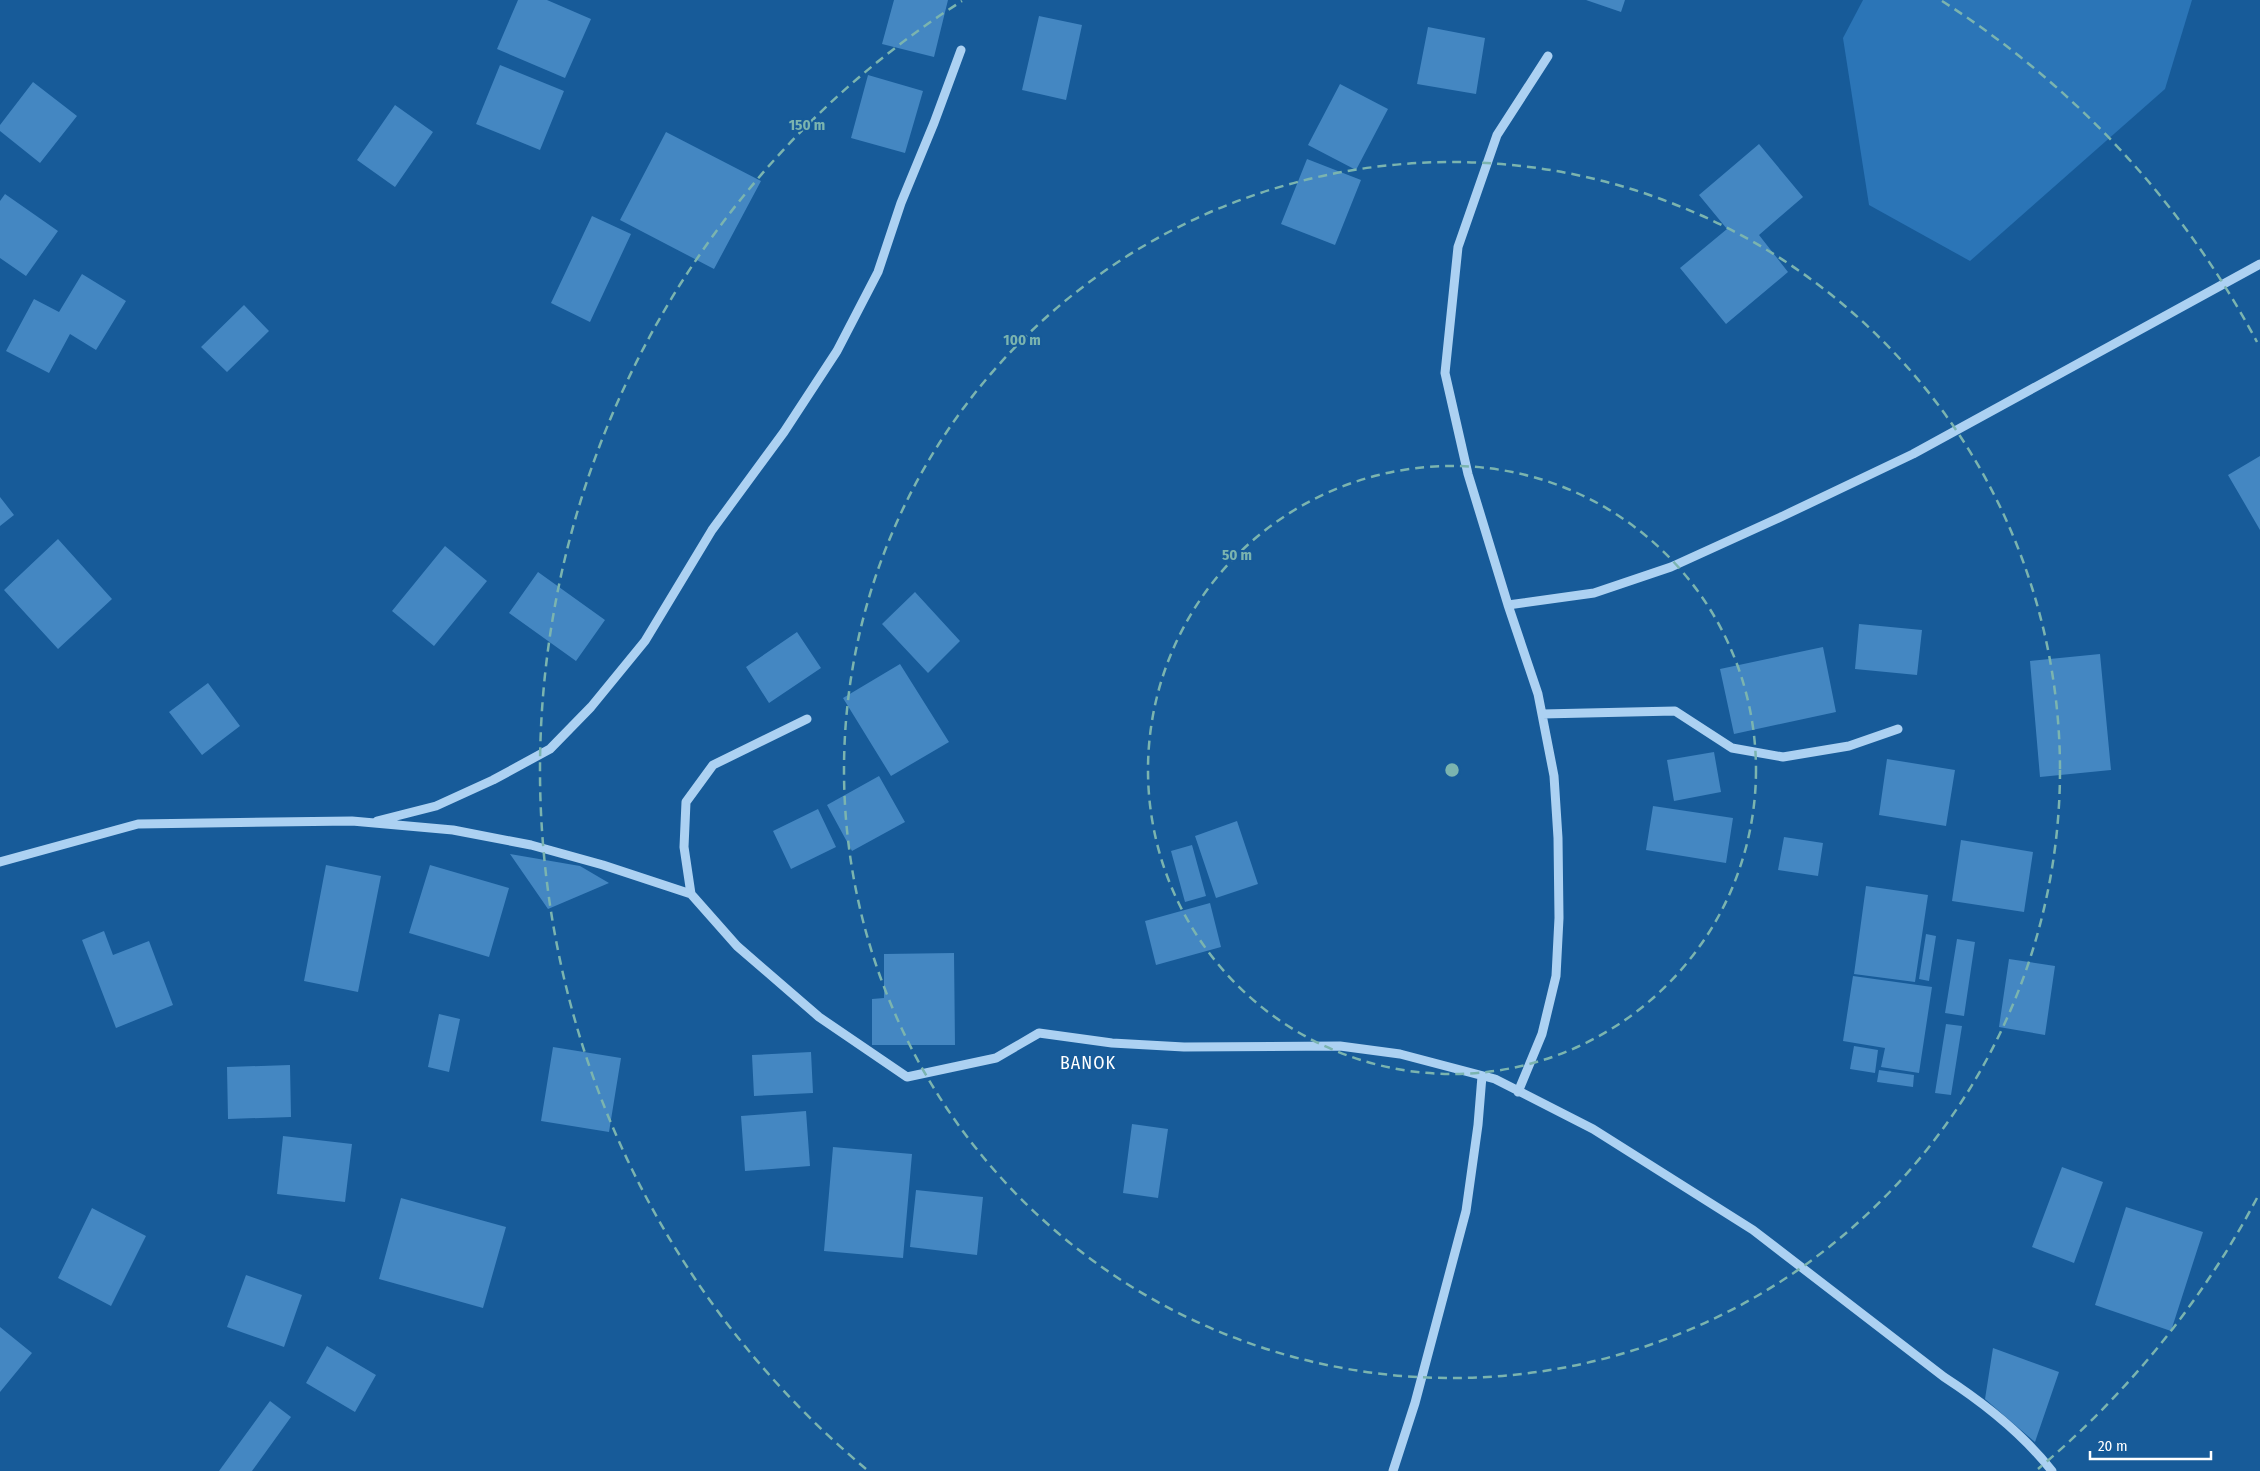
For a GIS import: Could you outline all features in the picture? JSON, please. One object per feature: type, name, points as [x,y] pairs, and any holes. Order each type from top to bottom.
[{"type":"street","points":[[369,822],[436,806],[493,780],[550,749],[591,707],[645,641],[712,530],[784,432],[837,351],[878,272],[901,203],[934,123],[961,50]]},
{"type":"street","points":[[1518,1092],[1542,1034],[1556,976],[1559,918],[1558,838],[1554,776],[1538,694],[1508,605],[1468,474],[1445,373],[1458,247],[1497,135],[1548,56]]},
{"type":"street","points":[[1508,605],[1594,593],[1671,567],[1913,454],[2260,264]]},
{"type":"street","points":[[1542,714],[1675,711],[1732,748],[1783,757],[1849,746],[1898,729]]},
{"type":"street","points":[[691,894],[684,847],[686,802],[713,765],[807,719]]},
{"type":"street","points":[[0,862],[138,824],[369,822],[453,830],[531,845],[603,865],[691,894],[737,946],[819,1017],[907,1076],[996,1058],[1039,1033],[1112,1043],[1184,1047],[1340,1046],[1400,1054],[1482,1076],[1495,1080],[1593,1129],[1753,1230],[1944,1377],[1971,1394],[2025,1440],[2052,1471]]},
{"type":"street","points":[[1393,1471],[1415,1403],[1466,1211],[1478,1125],[1482,1076]]},
{"type":"shaded area","points":[[1863,0],[2192,0],[2165,89],[1970,261],[1869,205],[1843,38]]},
{"type":"building","points":[[518,0],[547,0],[591,19],[565,78],[497,49]]},
{"type":"building","points":[[894,0],[948,0],[934,57],[882,44]]},
{"type":"building","points":[[1586,0],[1625,0],[1621,12]]},
{"type":"building","points":[[1039,16],[1082,25],[1066,100],[1022,90]]},
{"type":"building","points":[[1428,27],[1485,38],[1476,94],[1417,84]]},
{"type":"building","points":[[500,65],[564,91],[540,150],[476,124]]},
{"type":"building","points":[[868,75],[923,91],[905,153],[851,138]]},
{"type":"building","points":[[33,82],[77,116],[40,163],[0,131],[0,125]]},
{"type":"building","points":[[1340,84],[1388,109],[1356,170],[1308,145]]},
{"type":"building","points":[[395,105],[433,132],[395,187],[357,160]]},
{"type":"building","points":[[666,132],[761,181],[714,269],[620,220]]},
{"type":"building","points":[[1759,144],[1803,197],[1759,235],[1788,272],[1726,324],[1680,268],[1727,229],[1699,195]]},
{"type":"building","points":[[1307,159],[1361,180],[1335,245],[1281,224]]},
{"type":"building","points":[[5,194],[58,231],[26,276],[0,258],[0,201]]},
{"type":"building","points":[[592,216],[631,234],[590,322],[551,303]]},
{"type":"building","points":[[82,274],[126,301],[96,350],[70,334],[49,373],[6,351],[34,299],[59,312]]},
{"type":"building","points":[[244,305],[269,331],[227,372],[201,347]]},
{"type":"building","points":[[2260,456],[2260,530],[2228,475]]},
{"type":"building","points":[[0,497],[14,515],[0,526]]},
{"type":"building","points":[[58,539],[112,599],[58,649],[4,590]]},
{"type":"building","points":[[445,546],[487,581],[434,646],[392,611]]},
{"type":"building","points":[[538,572],[605,620],[576,661],[509,613]]},
{"type":"building","points":[[915,592],[960,641],[928,673],[882,624]]},
{"type":"building","points":[[1859,624],[1922,630],[1917,675],[1855,669]]},
{"type":"building","points":[[797,632],[821,668],[769,703],[746,667]]},
{"type":"building","points":[[1823,647],[1836,712],[1734,734],[1720,669]]},
{"type":"building","points":[[2100,654],[2111,770],[2040,777],[2030,661]]},
{"type":"building","points":[[900,664],[949,742],[891,776],[843,698]]},
{"type":"building","points":[[208,683],[240,726],[202,755],[169,712]]},
{"type":"building","points":[[1714,752],[1721,792],[1674,801],[1667,760]]},
{"type":"building","points":[[1887,759],[1955,770],[1946,826],[1879,815]]},
{"type":"building","points":[[879,776],[905,822],[852,851],[827,805]]},
{"type":"building","points":[[1653,806],[1733,818],[1726,863],[1646,850]]},
{"type":"building","points":[[818,809],[836,847],[791,869],[773,831]]},
{"type":"building","points":[[1237,821],[1258,884],[1216,898],[1195,836]]},
{"type":"building","points":[[1784,837],[1823,843],[1818,876],[1778,870]]},
{"type":"building","points":[[1961,840],[2033,852],[2024,912],[1952,901]]},
{"type":"building","points":[[1192,845],[1206,896],[1185,902],[1171,851]]},
{"type":"building","points":[[510,854],[580,866],[609,883],[548,909]]},
{"type":"building","points":[[326,865],[381,876],[358,992],[304,981]]},
{"type":"building","points":[[430,865],[509,888],[489,957],[409,933]]},
{"type":"building","points":[[1866,886],[1928,895],[1915,982],[1854,974]]},
{"type":"building","points":[[1210,903],[1221,947],[1156,965],[1145,921]]},
{"type":"building","points":[[104,931],[113,955],[149,941],[173,1005],[116,1028],[82,940]]},
{"type":"building","points":[[1926,934],[1936,936],[1929,981],[1919,979]]},
{"type":"building","points":[[1957,939],[1975,942],[1964,1016],[1945,1013]]},
{"type":"building","points":[[954,953],[955,1045],[872,1045],[872,999],[884,998],[884,954]]},
{"type":"building","points":[[2009,959],[2055,966],[2045,1035],[1999,1027]]},
{"type":"building","points":[[1853,976],[1932,987],[1919,1073],[1881,1067],[1885,1048],[1843,1041]]},
{"type":"building","points":[[439,1014],[460,1019],[449,1072],[428,1067]]},
{"type":"building","points":[[1946,1024],[1962,1026],[1951,1095],[1935,1093]]},
{"type":"building","points":[[1854,1046],[1878,1050],[1875,1073],[1850,1069]]},
{"type":"building","points":[[553,1047],[621,1058],[609,1132],[541,1121]]},
{"type":"building","points":[[811,1052],[813,1093],[754,1096],[752,1055]]},
{"type":"building","points":[[290,1065],[291,1117],[228,1119],[227,1067]]},
{"type":"building","points":[[1879,1070],[1914,1075],[1913,1087],[1877,1082]]},
{"type":"building","points":[[806,1111],[810,1166],[745,1171],[741,1116]]},
{"type":"building","points":[[1132,1124],[1168,1129],[1158,1198],[1123,1193]]},
{"type":"building","points":[[283,1136],[352,1144],[345,1202],[277,1194]]},
{"type":"building","points":[[833,1147],[912,1154],[903,1258],[824,1251]]},
{"type":"building","points":[[2062,1167],[2103,1182],[2074,1263],[2032,1247]]},
{"type":"building","points":[[916,1190],[983,1197],[977,1255],[910,1247]]},
{"type":"building","points":[[401,1198],[506,1227],[483,1308],[379,1279]]},
{"type":"building","points":[[2126,1207],[2203,1232],[2171,1331],[2095,1305]]},
{"type":"building","points":[[92,1208],[146,1236],[111,1306],[58,1278]]},
{"type":"building","points":[[246,1275],[302,1295],[284,1347],[227,1327]]},
{"type":"building","points":[[0,1327],[32,1353],[0,1392]]},
{"type":"building","points":[[327,1346],[376,1375],[355,1412],[306,1383]]},
{"type":"building","points":[[1993,1348],[2059,1372],[2035,1442],[1985,1399]]},
{"type":"building","points":[[270,1401],[291,1417],[252,1471],[219,1471]]},
{"type":"district","name":"BANOK","points":[[1088,1063]]}]
